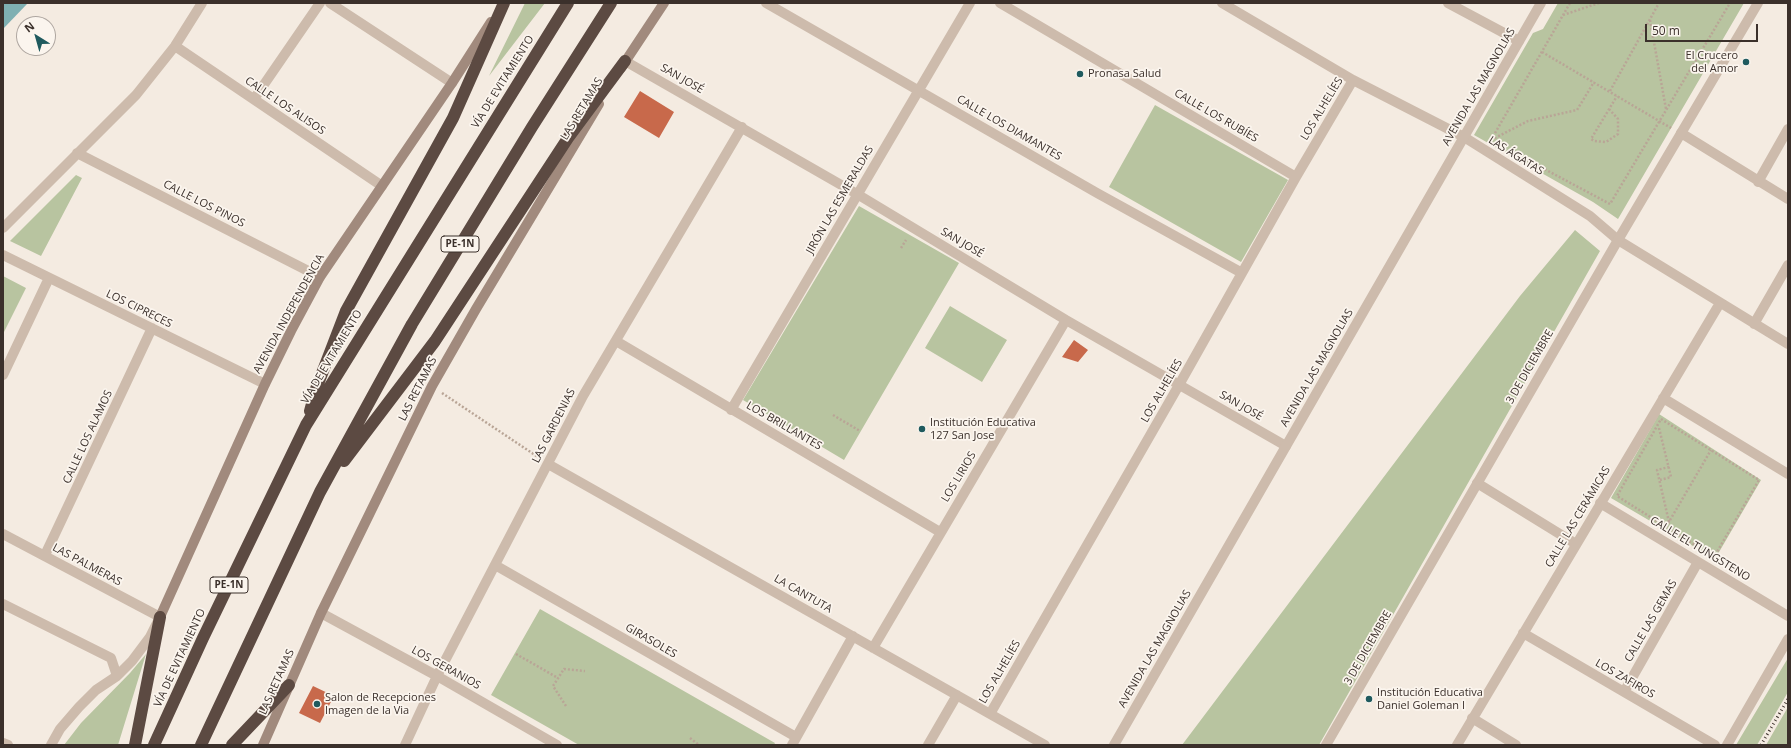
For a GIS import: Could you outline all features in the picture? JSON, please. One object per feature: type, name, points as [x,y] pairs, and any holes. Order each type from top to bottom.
[{"type":"highway","points":[[306,426],[316,389],[346,311],[454,118],[504,3]]},
{"type":"highway","name":"VÍA DE EVITAMIENTO","points":[[154,745],[306,426],[568,3]]},
{"type":"highway","name":"PE-1N","points":[[201,745],[320,492],[412,324],[532,127],[611,3]]},
{"type":"highway","points":[[320,492],[435,341],[568,138],[625,61]]},
{"type":"highway","points":[[135,745],[160,617]]},
{"type":"highway","points":[[232,745],[289,685]]},
{"type":"main road","name":"AVENIDA INDEPENDENCIA","points":[[160,617],[265,384],[320,277],[452,83],[504,3]]},
{"type":"main road","name":"LAS RETAMAS","points":[[262,745],[321,613],[432,386],[480,302],[625,61],[664,3]]},
{"type":"street","points":[[3,228],[136,95],[175,46],[202,3]]},
{"type":"street","points":[[254,99],[320,3]]},
{"type":"street","points":[[330,3],[452,83]]},
{"type":"street","name":"CALLE LOS DIAMANTES","points":[[766,3],[1091,189],[1242,273]]},
{"type":"street","name":"JIRÓN LAS ESMERALDAS","points":[[731,410],[918,89],[970,3]]},
{"type":"street","name":"CALLE LOS RUBÍES","points":[[1000,3],[1296,177]]},
{"type":"street","name":"LAS ÁGATAS","points":[[1222,3],[1354,80],[1464,138],[1590,216],[1618,240],[1788,344]]},
{"type":"street","points":[[1448,3],[1519,41]]},
{"type":"street","name":"AVENIDA LAS MAGNOLIAS","points":[[1114,745],[1541,3]]},
{"type":"street","name":"3 DE DICIEMBRE","points":[[1326,745],[1618,240],[1758,3]]},
{"type":"street","name":"CALLE LOS ALISOS","points":[[175,46],[382,186]]},
{"type":"street","name":"SAN JOSÉ","points":[[625,61],[742,127],[857,194],[1066,320],[1286,446]]},
{"type":"street","name":"LOS ALHELÍES","points":[[990,714],[1180,385],[1296,177],[1354,80]]},
{"type":"street","name":"LAS GARDENIAS","points":[[405,745],[437,676],[583,396],[742,127]]},
{"type":"street","points":[[1758,182],[1788,129]]},
{"type":"street","points":[[1681,133],[1758,182],[1788,199]]},
{"type":"street","name":"CALLE LOS PINOS","points":[[77,153],[320,277]]},
{"type":"street","name":"LOS CIPRECES","points":[[3,255],[265,384]]},
{"type":"street","points":[[1754,324],[1788,265]]},
{"type":"street","points":[[3,375],[49,278]]},
{"type":"street","name":"CALLE LAS CERÁMICAS","points":[[1456,745],[1720,303]]},
{"type":"street","name":"LOS LIRIOS","points":[[873,648],[1066,320]]},
{"type":"street","name":"CALLE LOS ALAMOS","points":[[45,555],[152,328]]},
{"type":"street","name":"LOS BRILLANTES","points":[[616,341],[940,532]]},
{"type":"street","points":[[1663,398],[1788,474]]},
{"type":"street","name":"LA CANTUTA","points":[[548,464],[1045,745]]},
{"type":"street","points":[[1477,483],[1576,544]]},
{"type":"street","name":"CALLE EL TUNGSTENO","points":[[1600,503],[1788,616]]},
{"type":"street","name":"LAS PALMERAS","points":[[3,534],[160,617]]},
{"type":"street","name":"CALLE LAS GEMAS","points":[[1624,692],[1698,562]]},
{"type":"street","name":"GIRASOLES","points":[[495,565],[794,741]]},
{"type":"street","points":[[3,604],[111,658],[117,676]]},
{"type":"street","name":"LOS GERANIOS","points":[[321,613],[437,676],[557,745]]},
{"type":"street","points":[[51,745],[60,729],[79,707],[96,690],[117,676],[132,661],[150,637],[160,617]]},
{"type":"street","name":"LOS ZAFIROS","points":[[1523,633],[1715,745]]},
{"type":"street","points":[[794,741],[853,636]]},
{"type":"street","points":[[1727,745],[1788,639]]},
{"type":"street","points":[[928,745],[957,695]]},
{"type":"street","points":[[1472,718],[1516,745]]},
{"type":"street","points":[[3,743],[8,745]]},
{"type":"path","points":[[1491,140],[1570,3]]},
{"type":"path","points":[[1563,15],[1600,3]]},
{"type":"path","points":[[1610,92],[1659,3]]},
{"type":"path","points":[[1519,155],[1610,204],[1730,3]]},
{"type":"path","points":[[1650,20],[1666,110]]},
{"type":"path","points":[[1542,52],[1681,133]]},
{"type":"path","points":[[1491,140],[1528,121],[1577,110],[1594,82]]},
{"type":"path","points":[[1609,109],[1618,119],[1618,134],[1613,139],[1606,142],[1594,141],[1591,139],[1609,109],[1617,96]]},
{"type":"path","points":[[1491,140],[1498,144]]},
{"type":"path","points":[[901,248],[906,240]]},
{"type":"path","points":[[432,386],[548,464]]},
{"type":"path","points":[[833,415],[860,431]]},
{"type":"path","points":[[1661,419],[1759,480],[1714,557],[1616,496],[1658,424],[1661,419]]},
{"type":"path","points":[[1658,424],[1671,477],[1660,480]]},
{"type":"path","points":[[1666,527],[1711,450]]},
{"type":"path","points":[[1669,467],[1657,470],[1669,522]]},
{"type":"path","points":[[516,654],[558,678]]},
{"type":"path","points":[[566,706],[553,686],[564,669],[584,671]]},
{"type":"path","points":[[690,738],[699,745]]},
{"type":"green space","points":[[525,3],[545,3],[489,76]]},
{"type":"green space","points":[[1558,3],[1744,3],[1618,219],[1593,202],[1474,135],[1533,33],[1543,29]]},
{"type":"green space","points":[[1155,105],[1288,180],[1241,262],[1109,187]]},
{"type":"green space","points":[[76,175],[82,178],[41,256],[10,241]]},
{"type":"green space","points":[[859,206],[959,263],[844,460],[743,400]]},
{"type":"green space","points":[[1575,230],[1600,251],[1319,745],[1182,745],[1520,296]]},
{"type":"green space","points":[[3,276],[26,288],[3,334]]},
{"type":"green space","points":[[950,306],[1007,340],[982,382],[925,348]]},
{"type":"green space","points":[[1659,414],[1761,480],[1715,559],[1611,498]]},
{"type":"green space","points":[[540,609],[775,743],[774,745],[579,745],[491,695]]},
{"type":"green space","points":[[146,654],[118,745],[64,745],[81,723],[130,673]]},
{"type":"green space","points":[[1788,658],[1788,692],[1757,745],[1736,745]]},
{"type":"green space","points":[[1788,707],[1788,745],[1766,745]]},
{"type":"water","points":[[3,3],[28,3],[3,29]]},
{"type":"building","points":[[640,91],[674,112],[659,138],[624,117]]},
{"type":"building","points":[[1074,340],[1088,350],[1078,362],[1062,357]]},
{"type":"building","name":"Salon de Recepciones Imagen de la Via","points":[[313,686],[334,696],[320,723],[299,713]]},
{"type":"railway","points":[[1761,745],[1788,699]]},
{"type":"place","name":"El Crucero del Amor","points":[[1746,62]]},
{"type":"place","name":"Pronasa Salud","points":[[1080,74]]},
{"type":"place","name":"Institución Educativa 127 San Jose","points":[[922,429]]},
{"type":"place","name":"Institución Educativa Daniel Goleman I","points":[[1369,699]]},
{"type":"place","name":"Salon de Recepciones Imagen de la Via","points":[[317,704]]}]
